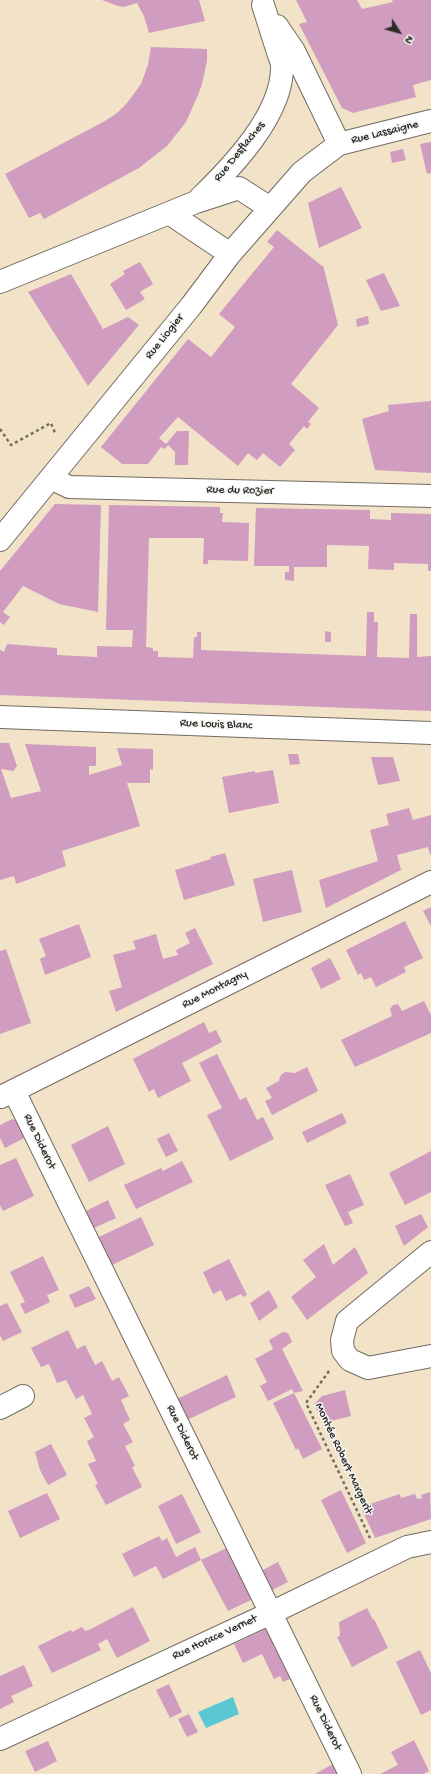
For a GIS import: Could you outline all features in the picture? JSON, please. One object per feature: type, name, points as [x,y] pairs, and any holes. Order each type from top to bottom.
[{"type":"street","name":"Rue Desflaches","points":[[262,3],[294,51],[339,144]]},
{"type":"street","name":"Rue Desflaches","points":[[196,202],[224,176],[269,116],[278,88],[282,66],[262,3]]},
{"type":"street","name":"Rue Lassaigne","points":[[339,144],[431,121]]},
{"type":"street","name":"Rue Liogier","points":[[0,540],[191,306],[230,254],[302,172],[339,144]]},
{"type":"street","points":[[0,282],[196,202],[239,188],[270,208]]},
{"type":"street","points":[[169,213],[230,254]]},
{"type":"street","name":"Rue du Rozier","points":[[51,478],[69,487],[431,496]]},
{"type":"street","name":"Rue Louis Blanc","points":[[0,717],[431,733]]},
{"type":"street","name":"Rue Montagny","points":[[7,1094],[431,882]]},
{"type":"street","name":"Rue Diderot","points":[[7,1094],[271,1613],[350,1774]]},
{"type":"street","points":[[431,1252],[347,1321],[342,1340],[343,1351],[350,1360],[368,1368],[431,1356]]},
{"type":"street","points":[[0,1408],[23,1396]]},
{"type":"street","name":"Rue Horace Vernet","points":[[0,1738],[271,1613],[407,1546],[431,1542]]},
{"type":"path","points":[[0,429],[11,445],[51,424]]},
{"type":"path","name":"Montée Robert Margerit","points":[[343,1351],[306,1403],[380,1560]]},
{"type":"water","points":[[233,1697],[239,1714],[206,1728],[198,1712]]},
{"type":"building","points":[[102,0],[199,0],[205,21],[149,33],[144,16],[137,3],[124,7]]},
{"type":"building","points":[[296,0],[357,0],[362,9],[393,2],[392,0],[431,0],[431,80],[413,85],[416,97],[353,113],[342,108],[299,24],[307,22]]},
{"type":"building","points":[[151,47],[207,49],[207,61],[202,84],[186,122],[167,146],[139,168],[44,219],[40,213],[29,218],[5,174],[105,121],[117,113],[127,103],[141,84],[148,65]]},
{"type":"building","points":[[431,142],[431,173],[427,174],[420,144]]},
{"type":"building","points":[[403,149],[406,160],[392,163],[390,152]]},
{"type":"building","points":[[341,187],[362,228],[319,248],[308,203]]},
{"type":"building","points":[[277,230],[322,266],[323,265],[338,325],[291,384],[319,408],[308,422],[311,424],[307,429],[304,426],[289,444],[295,450],[280,467],[263,453],[257,460],[248,453],[238,466],[178,417],[159,438],[166,444],[177,431],[189,431],[188,465],[175,465],[175,452],[168,445],[165,449],[161,447],[148,464],[122,464],[101,447],[188,339],[211,357],[235,327],[219,314],[274,247],[267,242]]},
{"type":"building","points":[[140,262],[153,284],[140,292],[145,299],[126,310],[110,284],[125,274],[123,271]]},
{"type":"building","points":[[384,273],[400,306],[381,311],[366,280]]},
{"type":"building","points":[[71,274],[103,329],[128,317],[139,325],[88,386],[28,292]]},
{"type":"building","points":[[368,316],[369,324],[357,327],[356,319]]},
{"type":"building","points":[[431,401],[431,473],[375,470],[362,419],[389,411],[388,405]]},
{"type":"building","points":[[55,504],[101,505],[98,612],[59,604],[23,586],[3,612],[10,617],[4,625],[0,622],[0,571]]},
{"type":"building","points":[[109,505],[220,507],[220,513],[223,513],[222,522],[249,523],[248,561],[208,560],[208,564],[203,564],[204,538],[149,538],[146,647],[153,648],[153,651],[158,651],[158,657],[193,658],[194,637],[197,637],[197,632],[201,632],[201,650],[366,656],[367,612],[374,612],[374,622],[378,622],[377,657],[409,658],[410,614],[417,614],[417,657],[431,656],[431,711],[0,695],[0,650],[4,652],[7,644],[57,648],[57,655],[97,657],[97,646],[132,647],[133,630],[106,630]]},
{"type":"building","points":[[256,508],[370,510],[370,519],[391,520],[391,513],[431,514],[431,571],[428,571],[428,564],[394,563],[394,570],[368,569],[369,546],[327,545],[327,567],[294,567],[294,581],[285,580],[285,572],[289,572],[289,566],[254,566]]},
{"type":"building","points":[[325,631],[331,632],[331,642],[325,642]]},
{"type":"building","points":[[0,743],[9,743],[17,766],[13,771],[1,769],[11,798],[41,791],[25,744],[96,747],[96,766],[89,766],[89,775],[122,765],[117,748],[153,749],[153,770],[150,769],[150,783],[127,783],[140,826],[62,851],[66,866],[16,884],[14,876],[0,880]]},
{"type":"building","points":[[288,754],[298,754],[300,764],[290,765]]},
{"type":"building","points":[[371,757],[393,757],[400,781],[378,785]]},
{"type":"building","points":[[273,770],[279,803],[229,813],[222,777],[255,771],[255,773]]},
{"type":"building","points":[[409,808],[413,820],[431,815],[431,855],[428,847],[397,855],[401,870],[326,908],[319,880],[378,861],[370,830],[389,825],[386,814]]},
{"type":"building","points":[[225,853],[235,885],[184,900],[175,870]]},
{"type":"building","points":[[292,870],[302,912],[263,922],[253,879]]},
{"type":"building","points":[[431,907],[431,926],[423,911]]},
{"type":"building","points":[[405,921],[423,958],[404,967],[406,972],[376,987],[371,977],[364,980],[361,973],[358,975],[346,950]]},
{"type":"building","points":[[79,924],[91,957],[45,975],[40,959],[46,956],[39,939]]},
{"type":"building","points":[[195,928],[213,964],[116,1012],[109,991],[122,987],[113,955],[136,949],[133,941],[156,934],[163,959],[178,955],[176,950],[190,943],[185,933]]},
{"type":"building","points":[[6,949],[31,1023],[0,1034],[0,951]]},
{"type":"building","points":[[330,958],[341,979],[321,989],[311,968]]},
{"type":"building","points":[[424,1001],[431,1015],[431,1033],[355,1067],[341,1040],[392,1016],[390,1009],[393,1005],[398,1004],[402,1011]]},
{"type":"building","points":[[204,1022],[209,1033],[216,1030],[222,1042],[182,1063],[191,1081],[158,1098],[154,1089],[149,1092],[133,1059]]},
{"type":"building","points":[[217,1054],[240,1100],[246,1097],[257,1120],[263,1117],[274,1139],[230,1161],[207,1115],[222,1108],[199,1063]]},
{"type":"building","points":[[307,1067],[318,1091],[272,1115],[265,1101],[272,1098],[266,1088],[279,1081],[280,1076],[285,1072],[295,1073]]},
{"type":"building","points":[[342,1113],[347,1123],[307,1143],[302,1132]]},
{"type":"building","points":[[12,1119],[17,1121],[26,1137],[5,1148],[0,1138],[0,1125]]},
{"type":"building","points":[[108,1126],[125,1164],[89,1182],[71,1145]]},
{"type":"building","points":[[169,1133],[178,1151],[166,1157],[157,1139]]},
{"type":"building","points":[[431,1151],[431,1192],[405,1205],[389,1173]]},
{"type":"building","points":[[16,1158],[34,1196],[3,1211],[0,1205],[0,1165]]},
{"type":"building","points":[[182,1161],[193,1182],[136,1209],[124,1185],[161,1168],[163,1171]]},
{"type":"building","points":[[350,1174],[364,1205],[348,1212],[353,1223],[345,1226],[325,1185]]},
{"type":"building","points":[[108,1200],[116,1218],[94,1228],[86,1211]]},
{"type":"building","points":[[421,1214],[428,1227],[404,1246],[395,1226]]},
{"type":"building","points":[[141,1217],[154,1245],[112,1265],[99,1237]]},
{"type":"building","points":[[324,1244],[333,1265],[355,1247],[368,1273],[307,1320],[291,1297],[316,1277],[303,1260]]},
{"type":"building","points":[[43,1256],[59,1290],[47,1295],[50,1302],[25,1314],[20,1304],[25,1302],[10,1272]]},
{"type":"building","points":[[229,1259],[247,1295],[243,1297],[241,1294],[226,1301],[221,1290],[213,1294],[203,1272]]},
{"type":"building","points":[[89,1286],[96,1299],[75,1308],[69,1295]]},
{"type":"building","points":[[269,1290],[278,1307],[259,1321],[250,1303]]},
{"type":"building","points":[[7,1303],[22,1332],[3,1341],[0,1335],[0,1306]]},
{"type":"building","points":[[68,1330],[77,1349],[85,1345],[95,1365],[102,1361],[112,1381],[119,1377],[129,1396],[121,1400],[130,1420],[123,1424],[133,1442],[125,1446],[135,1466],[132,1467],[142,1487],[106,1505],[95,1485],[98,1484],[88,1464],[96,1461],[87,1441],[94,1437],[84,1418],[92,1414],[83,1395],[76,1399],[66,1380],[57,1383],[49,1364],[41,1367],[31,1348]]},
{"type":"building","points":[[283,1332],[288,1333],[292,1342],[282,1349],[303,1391],[294,1393],[292,1389],[268,1401],[260,1386],[267,1382],[255,1359],[273,1349],[269,1340]]},
{"type":"building","points":[[227,1375],[236,1397],[187,1420],[177,1399]]},
{"type":"building","points":[[345,1390],[351,1416],[323,1423],[314,1404],[322,1396]]},
{"type":"building","points":[[294,1393],[322,1449],[303,1459],[298,1448],[296,1450],[273,1403]]},
{"type":"building","points":[[51,1444],[67,1475],[48,1485],[40,1470],[35,1452]]},
{"type":"building","points":[[341,1490],[366,1543],[347,1553],[321,1500]]},
{"type":"building","points":[[430,1492],[431,1519],[375,1538],[361,1507],[400,1494],[401,1498],[415,1494],[417,1499],[422,1498],[421,1495]]},
{"type":"building","points":[[47,1493],[60,1519],[20,1538],[8,1511]]},
{"type":"building","points":[[182,1494],[201,1532],[176,1544],[158,1506]]},
{"type":"building","points":[[159,1536],[162,1541],[167,1538],[176,1557],[195,1547],[201,1560],[163,1579],[156,1566],[134,1577],[122,1554]]},
{"type":"building","points":[[227,1548],[253,1599],[228,1611],[201,1560]]},
{"type":"building","points":[[278,1562],[288,1582],[270,1591],[261,1571]]},
{"type":"building","points":[[133,1607],[150,1641],[117,1658],[107,1639],[98,1644],[101,1650],[52,1673],[38,1646],[71,1630],[72,1632],[82,1627],[85,1631],[91,1629]]},
{"type":"building","points":[[367,1608],[388,1648],[352,1667],[337,1637],[340,1636],[339,1622]]},
{"type":"building","points":[[268,1628],[292,1678],[283,1682],[280,1676],[274,1679],[262,1654],[243,1663],[234,1644]]},
{"type":"building","points":[[420,1650],[431,1673],[431,1710],[421,1715],[396,1662]]},
{"type":"building","points":[[24,1665],[33,1686],[11,1696],[14,1702],[0,1709],[0,1676]]},
{"type":"building","points":[[169,1684],[182,1712],[170,1718],[156,1690]]},
{"type":"building","points":[[189,1714],[198,1732],[187,1737],[178,1719]]},
{"type":"building","points":[[414,1740],[429,1771],[423,1774],[380,1774],[398,1765],[391,1752]]},
{"type":"building","points":[[48,1741],[57,1761],[35,1772],[25,1751]]},
{"type":"building","points":[[333,1764],[338,1774],[315,1774]]}]
